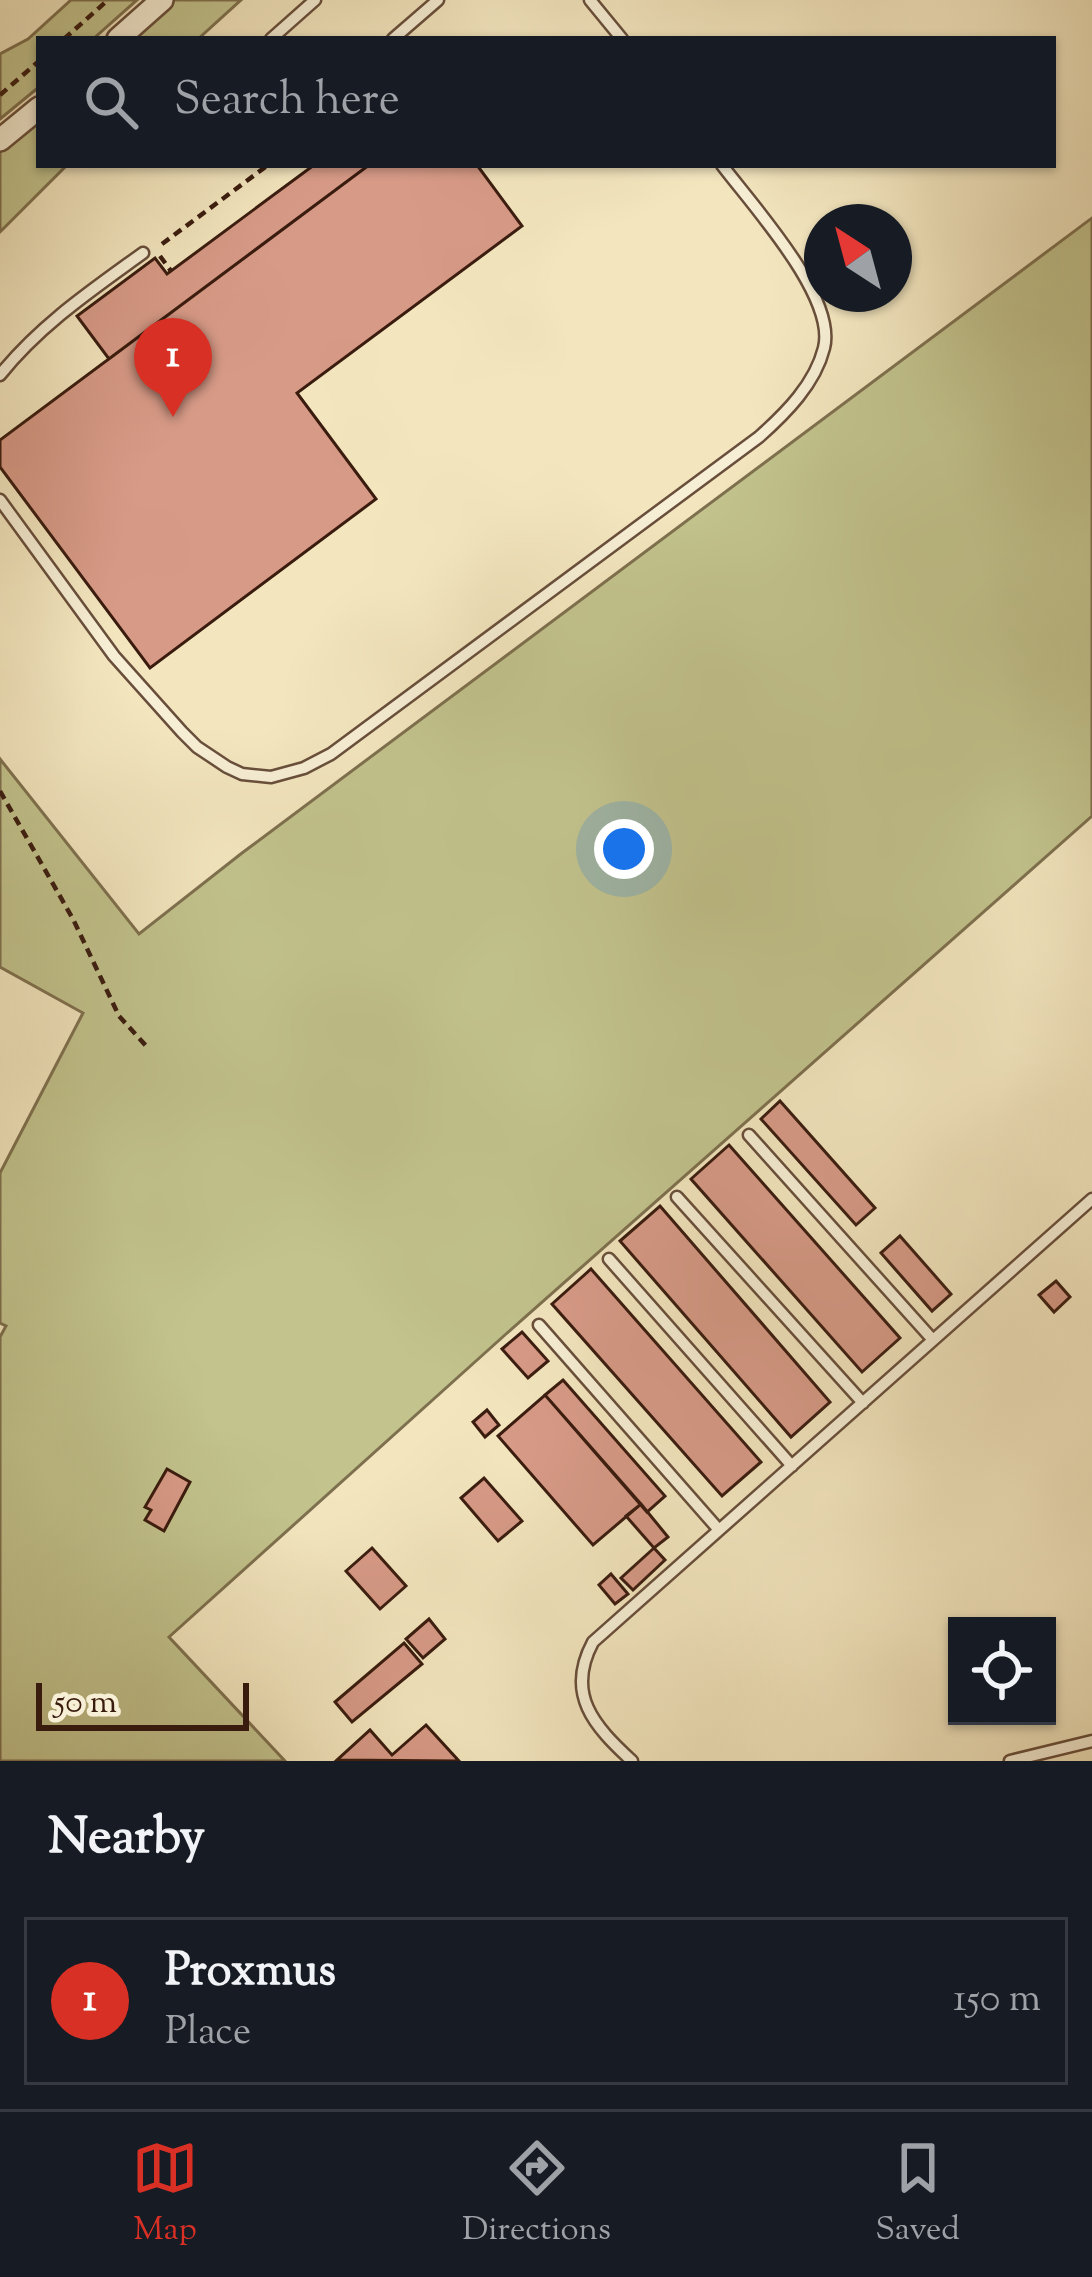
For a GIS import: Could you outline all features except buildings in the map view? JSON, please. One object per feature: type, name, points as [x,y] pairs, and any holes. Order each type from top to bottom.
[{"type":"street","points":[[121,36],[162,0]]},
{"type":"street","points":[[0,140],[36,110]]},
{"type":"lane","points":[[274,36],[315,0]]},
{"type":"lane","points":[[396,36],[438,0]]},
{"type":"lane","points":[[590,0],[620,36]]},
{"type":"lane","points":[[0,500],[113,656],[197,746],[242,774],[271,777],[304,768],[401,704],[759,437],[807,384],[824,348],[825,326],[816,298],[800,268],[724,168]]},
{"type":"lane","points":[[0,375],[55,318],[142,253]]},
{"type":"lane","points":[[749,1135],[933,1340]]},
{"type":"lane","points":[[677,1197],[863,1403]]},
{"type":"lane","points":[[632,1761],[594,1722],[581,1689],[581,1673],[593,1642],[1092,1199]]},
{"type":"lane","points":[[609,1258],[792,1466]]},
{"type":"lane","points":[[538,1325],[719,1530]]},
{"type":"lane","points":[[1010,1761],[1092,1742]]},
{"type":"path","points":[[67,36],[108,0]]},
{"type":"path","points":[[0,95],[36,64]]},
{"type":"path","points":[[171,272],[155,249],[264,168]]},
{"type":"path","points":[[2,794],[73,919],[119,1016],[148,1048]]},
{"type":"green space","points":[[71,0],[137,0],[96,36],[36,36],[36,89],[0,119],[0,54],[28,39]]},
{"type":"green space","points":[[162,0],[241,0],[201,36],[121,36]]},
{"type":"green space","points":[[36,110],[36,168],[64,168],[0,232],[0,140]]},
{"type":"green space","points":[[1092,218],[1092,816],[169,1637],[285,1761],[0,1761],[0,1337],[6,1326],[0,1323],[0,1173],[83,1013],[0,967],[0,759],[139,934]]},
{"type":"place","name":"Proxmus","points":[[173,417]]}]
